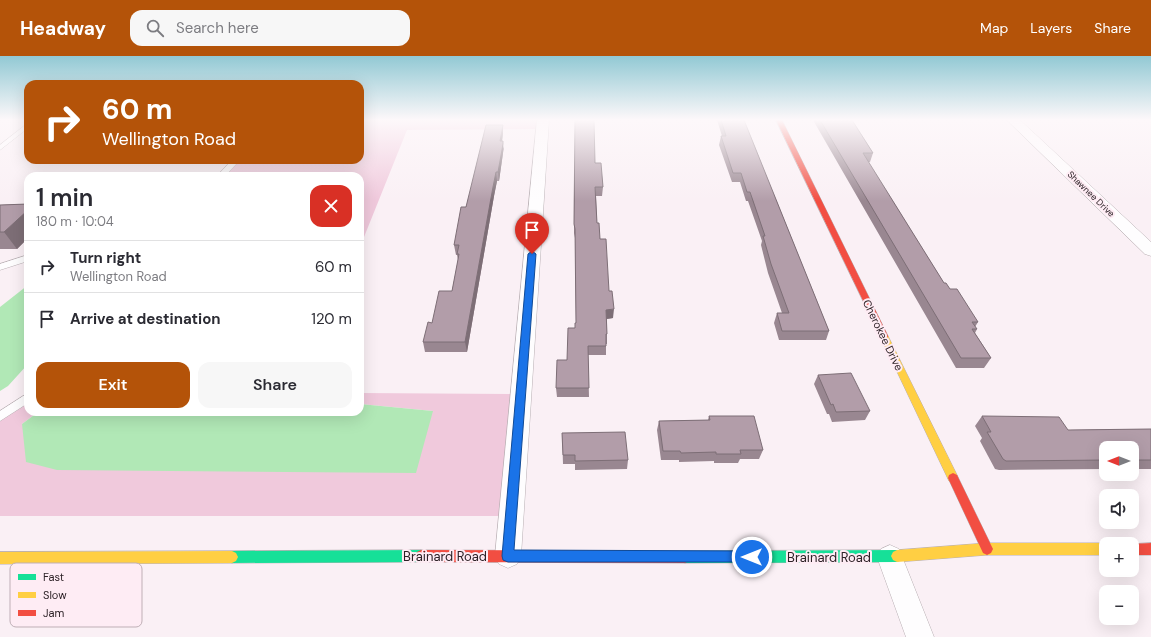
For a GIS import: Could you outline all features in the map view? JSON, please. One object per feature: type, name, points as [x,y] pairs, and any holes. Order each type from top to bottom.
[{"type":"main road","name":"Cherokee Drive","points":[[792,147],[987,549]]},
{"type":"main road","name":"Brainard Road","points":[[0,558],[508,556],[890,557],[987,549],[1099,549]]},
{"type":"main road","points":[[1139,549],[1151,549]]},
{"type":"street","points":[[508,556],[541,147]]},
{"type":"street","name":"Shawnee Drive","points":[[1042,147],[1151,251]]},
{"type":"street","points":[[890,557],[920,637]]},
{"type":"lane","points":[[225,172],[232,164]]},
{"type":"lane","points":[[2,265],[24,259]]},
{"type":"lane","points":[[0,417],[24,400]]},
{"type":"shaded area","points":[[364,147],[400,147],[364,237],[364,172],[225,172],[232,164],[364,164]]},
{"type":"shaded area","points":[[24,288],[24,368],[8,386],[0,391],[0,307]]},
{"type":"shaded area","points":[[364,393],[521,394],[511,516],[0,516],[0,417],[24,400],[24,416],[33,416],[22,424],[275,416],[364,416],[364,413],[433,411],[364,404]]},
{"type":"shaded area","points":[[364,404],[433,411],[416,473],[57,470],[26,462],[22,424],[33,416],[364,416]]},
{"type":"building","points":[[481,147],[502,147],[498,172],[496,172],[493,187],[465,342],[423,342],[428,322],[432,323],[439,291],[452,291],[459,254],[457,254],[459,245],[454,245],[461,207],[466,207]]},
{"type":"building","points":[[575,147],[595,147],[595,163],[601,163],[603,187],[595,187],[597,223],[599,223],[600,239],[606,239],[609,291],[612,291],[614,309],[606,310],[606,346],[588,346],[589,388],[556,388],[557,360],[567,360],[568,328],[575,328],[576,323],[574,224]]},
{"type":"building","points":[[725,147],[755,147],[829,331],[782,331],[777,313],[789,313],[771,264],[763,236],[765,236],[750,192],[747,192],[741,173],[733,173]]},
{"type":"building","points":[[836,147],[869,147],[873,153],[863,153],[944,283],[946,283],[950,289],[957,289],[978,322],[972,322],[977,329],[972,329],[991,358],[961,358]]},
{"type":"building","points":[[24,204],[24,214],[4,232],[0,232],[0,205]]},
{"type":"building","points":[[851,373],[870,411],[836,412],[833,404],[831,405],[818,375]]},
{"type":"building","points":[[709,416],[754,416],[763,450],[740,450],[741,454],[716,454],[716,452],[681,453],[680,451],[663,451],[659,421],[710,420]]},
{"type":"building","points":[[982,416],[1059,417],[1068,430],[1151,429],[1151,460],[1139,460],[1139,441],[1099,441],[1099,460],[1006,461],[1003,459],[987,432],[991,432]]},
{"type":"building","points":[[625,432],[628,460],[575,461],[575,455],[563,455],[562,433]]},
{"type":"traffic: fast","points":[[232,557],[421,556]]},
{"type":"traffic: fast","points":[[685,557],[897,556]]},
{"type":"traffic: slow","points":[[884,336],[953,478]]},
{"type":"traffic: slow","points":[[897,556],[987,549],[1099,549]]},
{"type":"traffic: slow","points":[[0,558],[232,557]]},
{"type":"traffic: jam","points":[[792,147],[884,336]]},
{"type":"traffic: jam","points":[[953,478],[987,549]]},
{"type":"traffic: jam","points":[[1139,549],[1151,549]]},
{"type":"traffic: jam","points":[[421,556],[685,557]]},
{"type":"route","points":[[532,254],[508,556],[752,557]]}]
